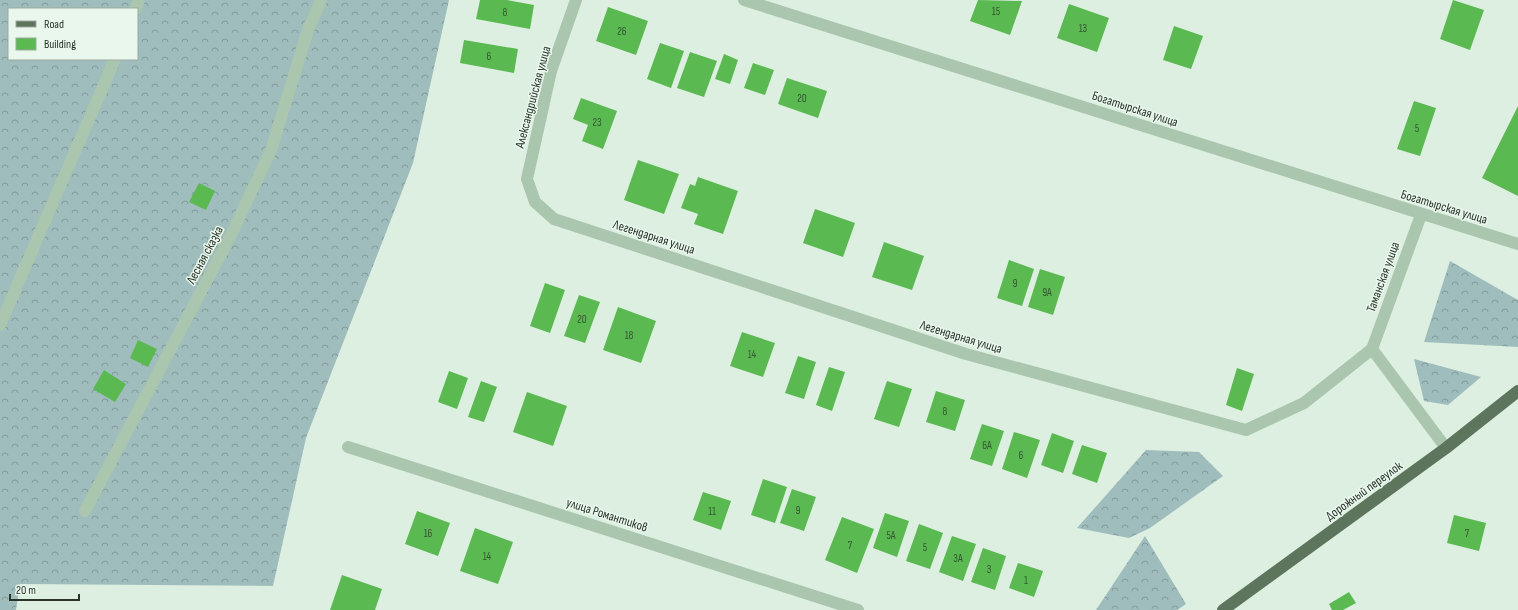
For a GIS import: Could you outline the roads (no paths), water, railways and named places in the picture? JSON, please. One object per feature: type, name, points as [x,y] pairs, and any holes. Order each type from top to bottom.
[{"type":"main road","name":"Дорожный переулок","points":[[1223,610],[1446,448],[1518,391]]},
{"type":"street","name":"Лесная сказка","points":[[85,511],[233,232],[271,150],[308,30],[321,0]]},
{"type":"street","name":"Александрийская улица","points":[[535,202],[526,179],[551,71],[576,0]]},
{"type":"street","name":"Богатырская улица","points":[[744,0],[1421,215],[1518,244]]},
{"type":"street","points":[[0,325],[115,60]]},
{"type":"street","name":"Легендарная улица","points":[[535,202],[554,219],[966,354],[1246,430],[1304,403],[1372,350]]},
{"type":"street","name":"Таманская улица","points":[[1372,350],[1421,215]]},
{"type":"street","points":[[1372,350],[1446,448]]},
{"type":"street","name":"улица Романтиков","points":[[348,447],[858,610]]}]
